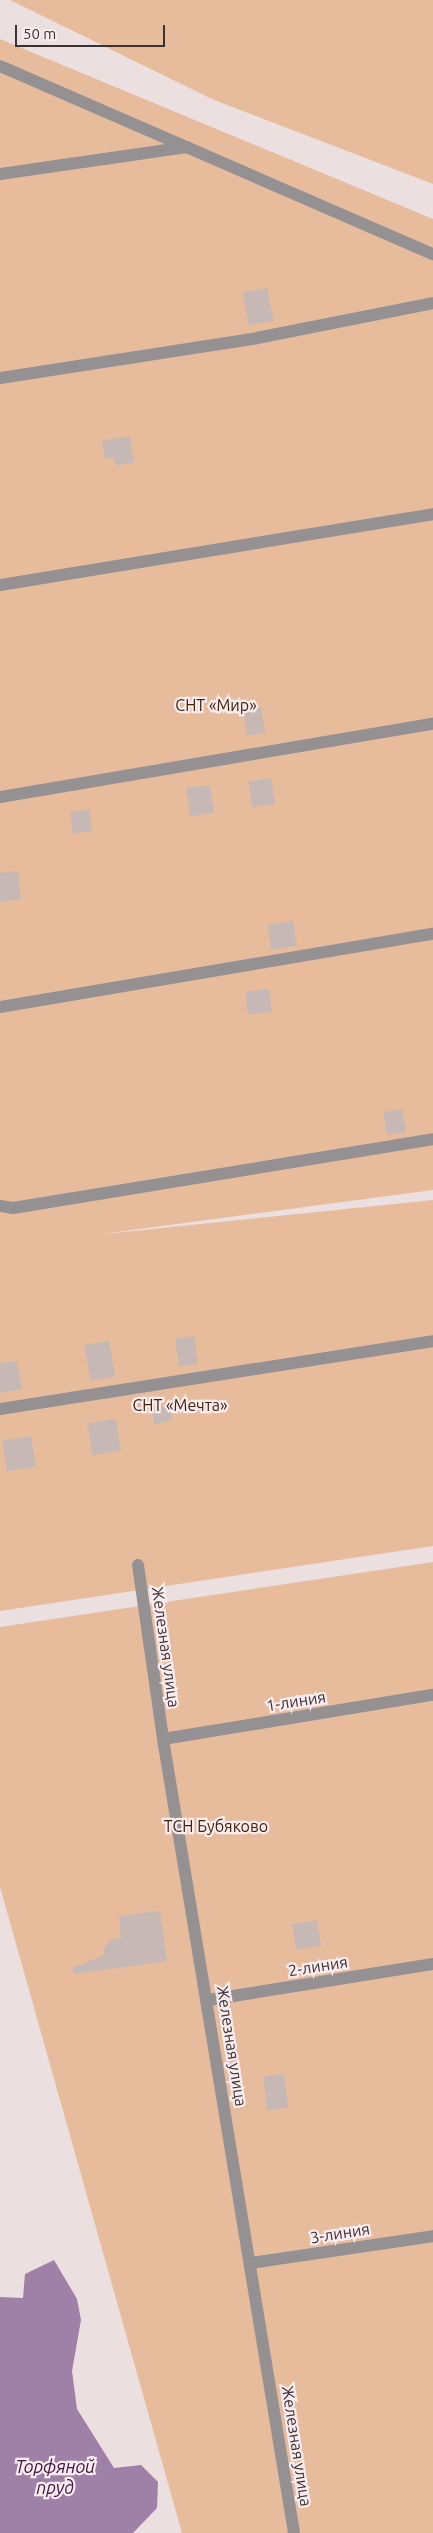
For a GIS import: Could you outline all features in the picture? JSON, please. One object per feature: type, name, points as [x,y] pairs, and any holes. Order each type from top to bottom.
[{"type":"street","points":[[0,66],[433,254]]},
{"type":"street","points":[[0,174],[187,147]]},
{"type":"street","points":[[0,378],[257,338],[433,303]]},
{"type":"street","points":[[0,585],[433,514]]},
{"type":"street","points":[[0,796],[433,724]]},
{"type":"street","points":[[0,1007],[433,934]]},
{"type":"street","points":[[0,1206],[13,1208],[433,1140]]},
{"type":"street","points":[[0,1409],[433,1341]]},
{"type":"street","name":"Железная улица","points":[[138,1565],[163,1739],[208,2000],[294,2533]]},
{"type":"street","name":"1-линия","points":[[163,1739],[433,1695]]},
{"type":"street","name":"2-линия","points":[[208,2000],[433,1964]]},
{"type":"street","name":"3-линия","points":[[251,2263],[433,2236]]},
{"type":"green space","points":[[10,0],[433,0],[433,184],[214,100]]},
{"type":"green space","name":"СНТ «Мир»","points":[[0,39],[433,219],[433,1190],[94,1235],[433,1200],[433,1546],[0,1611]]},
{"type":"green space","name":"ТСН Бубяково","points":[[433,1562],[433,2533],[182,2533],[0,1887],[0,1627]]},
{"type":"water","name":"Торфяной пруд","points":[[54,2260],[77,2299],[81,2320],[72,2371],[77,2409],[114,2468],[141,2465],[158,2482],[157,2508],[133,2533],[0,2533],[0,2297],[23,2298],[25,2274]]},
{"type":"building","points":[[267,288],[273,320],[249,325],[242,293]]},
{"type":"building","points":[[130,436],[134,463],[115,465],[114,457],[105,459],[102,441]]},
{"type":"building","points":[[261,707],[265,733],[247,735],[243,710]]},
{"type":"building","points":[[271,778],[275,804],[252,807],[248,782]]},
{"type":"building","points":[[210,785],[214,813],[190,816],[186,788]]},
{"type":"building","points":[[89,809],[92,831],[73,833],[70,812]]},
{"type":"building","points":[[18,871],[21,899],[0,902],[0,873]]},
{"type":"building","points":[[293,921],[297,946],[271,950],[267,925]]},
{"type":"building","points":[[269,989],[272,1012],[248,1015],[245,992]]},
{"type":"building","points":[[402,1109],[406,1132],[387,1135],[383,1112]]},
{"type":"building","points":[[194,1336],[198,1364],[179,1366],[175,1339]]},
{"type":"building","points":[[109,1341],[115,1376],[91,1381],[84,1345]]},
{"type":"building","points":[[17,1361],[22,1389],[0,1393],[0,1363]]},
{"type":"building","points":[[169,1405],[172,1421],[154,1424],[151,1408]]},
{"type":"building","points":[[116,1419],[121,1451],[92,1455],[87,1424]]},
{"type":"building","points":[[31,1436],[36,1467],[7,1471],[2,1441]]},
{"type":"building","points":[[160,1911],[167,1961],[74,1974],[72,1968],[104,1955],[104,1949],[110,1939],[121,1938],[119,1916]]},
{"type":"building","points":[[317,1920],[321,1946],[296,1950],[292,1924]]},
{"type":"building","points":[[284,2074],[288,2108],[267,2110],[263,2077]]},
{"type":"park label","name":"СНТ «Мечта»","points":[[180,1405]]}]
